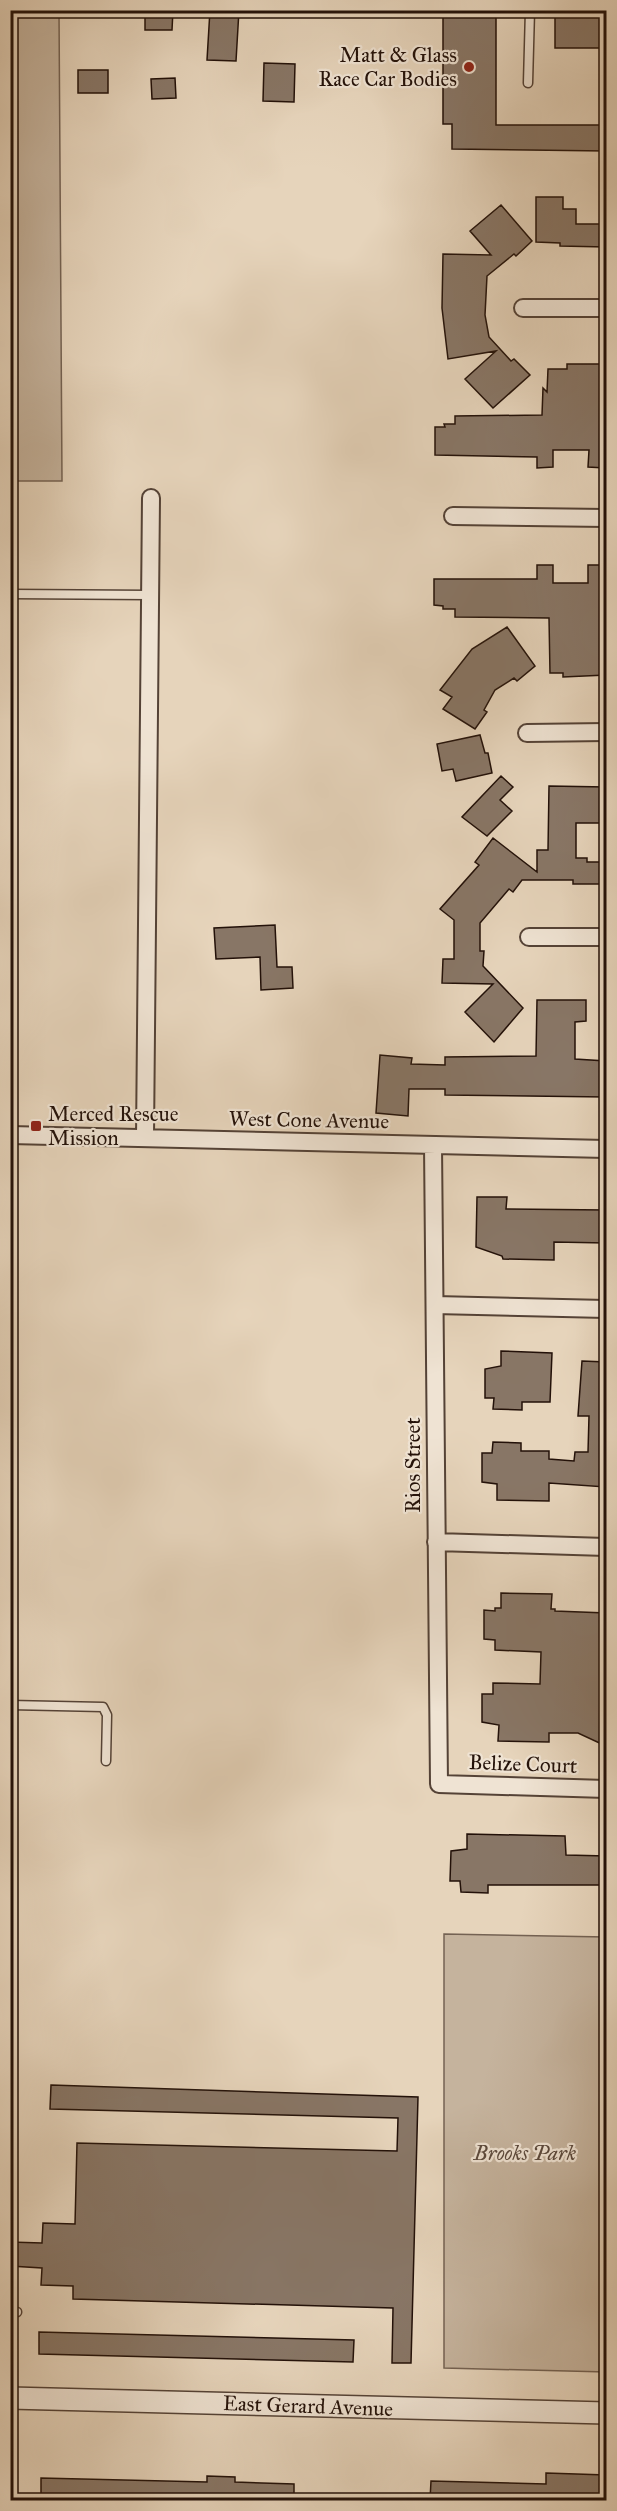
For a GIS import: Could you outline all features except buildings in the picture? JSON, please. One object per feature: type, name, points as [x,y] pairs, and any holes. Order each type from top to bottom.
[{"type":"street","points":[[523,308],[606,308]]},
{"type":"street","points":[[145,1138],[151,498]]},
{"type":"street","points":[[453,516],[606,518]]},
{"type":"street","points":[[527,733],[606,732]]},
{"type":"street","points":[[529,937],[606,937]]},
{"type":"street","name":"West Cone Avenue","points":[[10,1135],[606,1149]]},
{"type":"street","name":"Rios Street","points":[[434,1145],[439,1784]]},
{"type":"street","points":[[435,1305],[606,1309]]},
{"type":"street","points":[[436,1542],[606,1547]]},
{"type":"street","name":"Belize Court","points":[[439,1784],[606,1789]]},
{"type":"street","name":"East Gerard Avenue","points":[[10,2398],[606,2413]]},
{"type":"lane","points":[[528,82],[530,10]]},
{"type":"lane","points":[[10,594],[150,595]]},
{"type":"lane","points":[[10,1705],[103,1707],[106,1715],[106,1761]]},
{"type":"green space","points":[[10,11],[59,11],[62,481],[11,481]]},
{"type":"green space","name":"Brooks Park","points":[[444,1934],[606,1937],[606,2372],[444,2368]]},
{"type":"place","name":"Matt & Glass Race Car Bodies","points":[[469,67]]},
{"type":"place","name":"Merced Rescue Mission","points":[[36,1126]]}]
